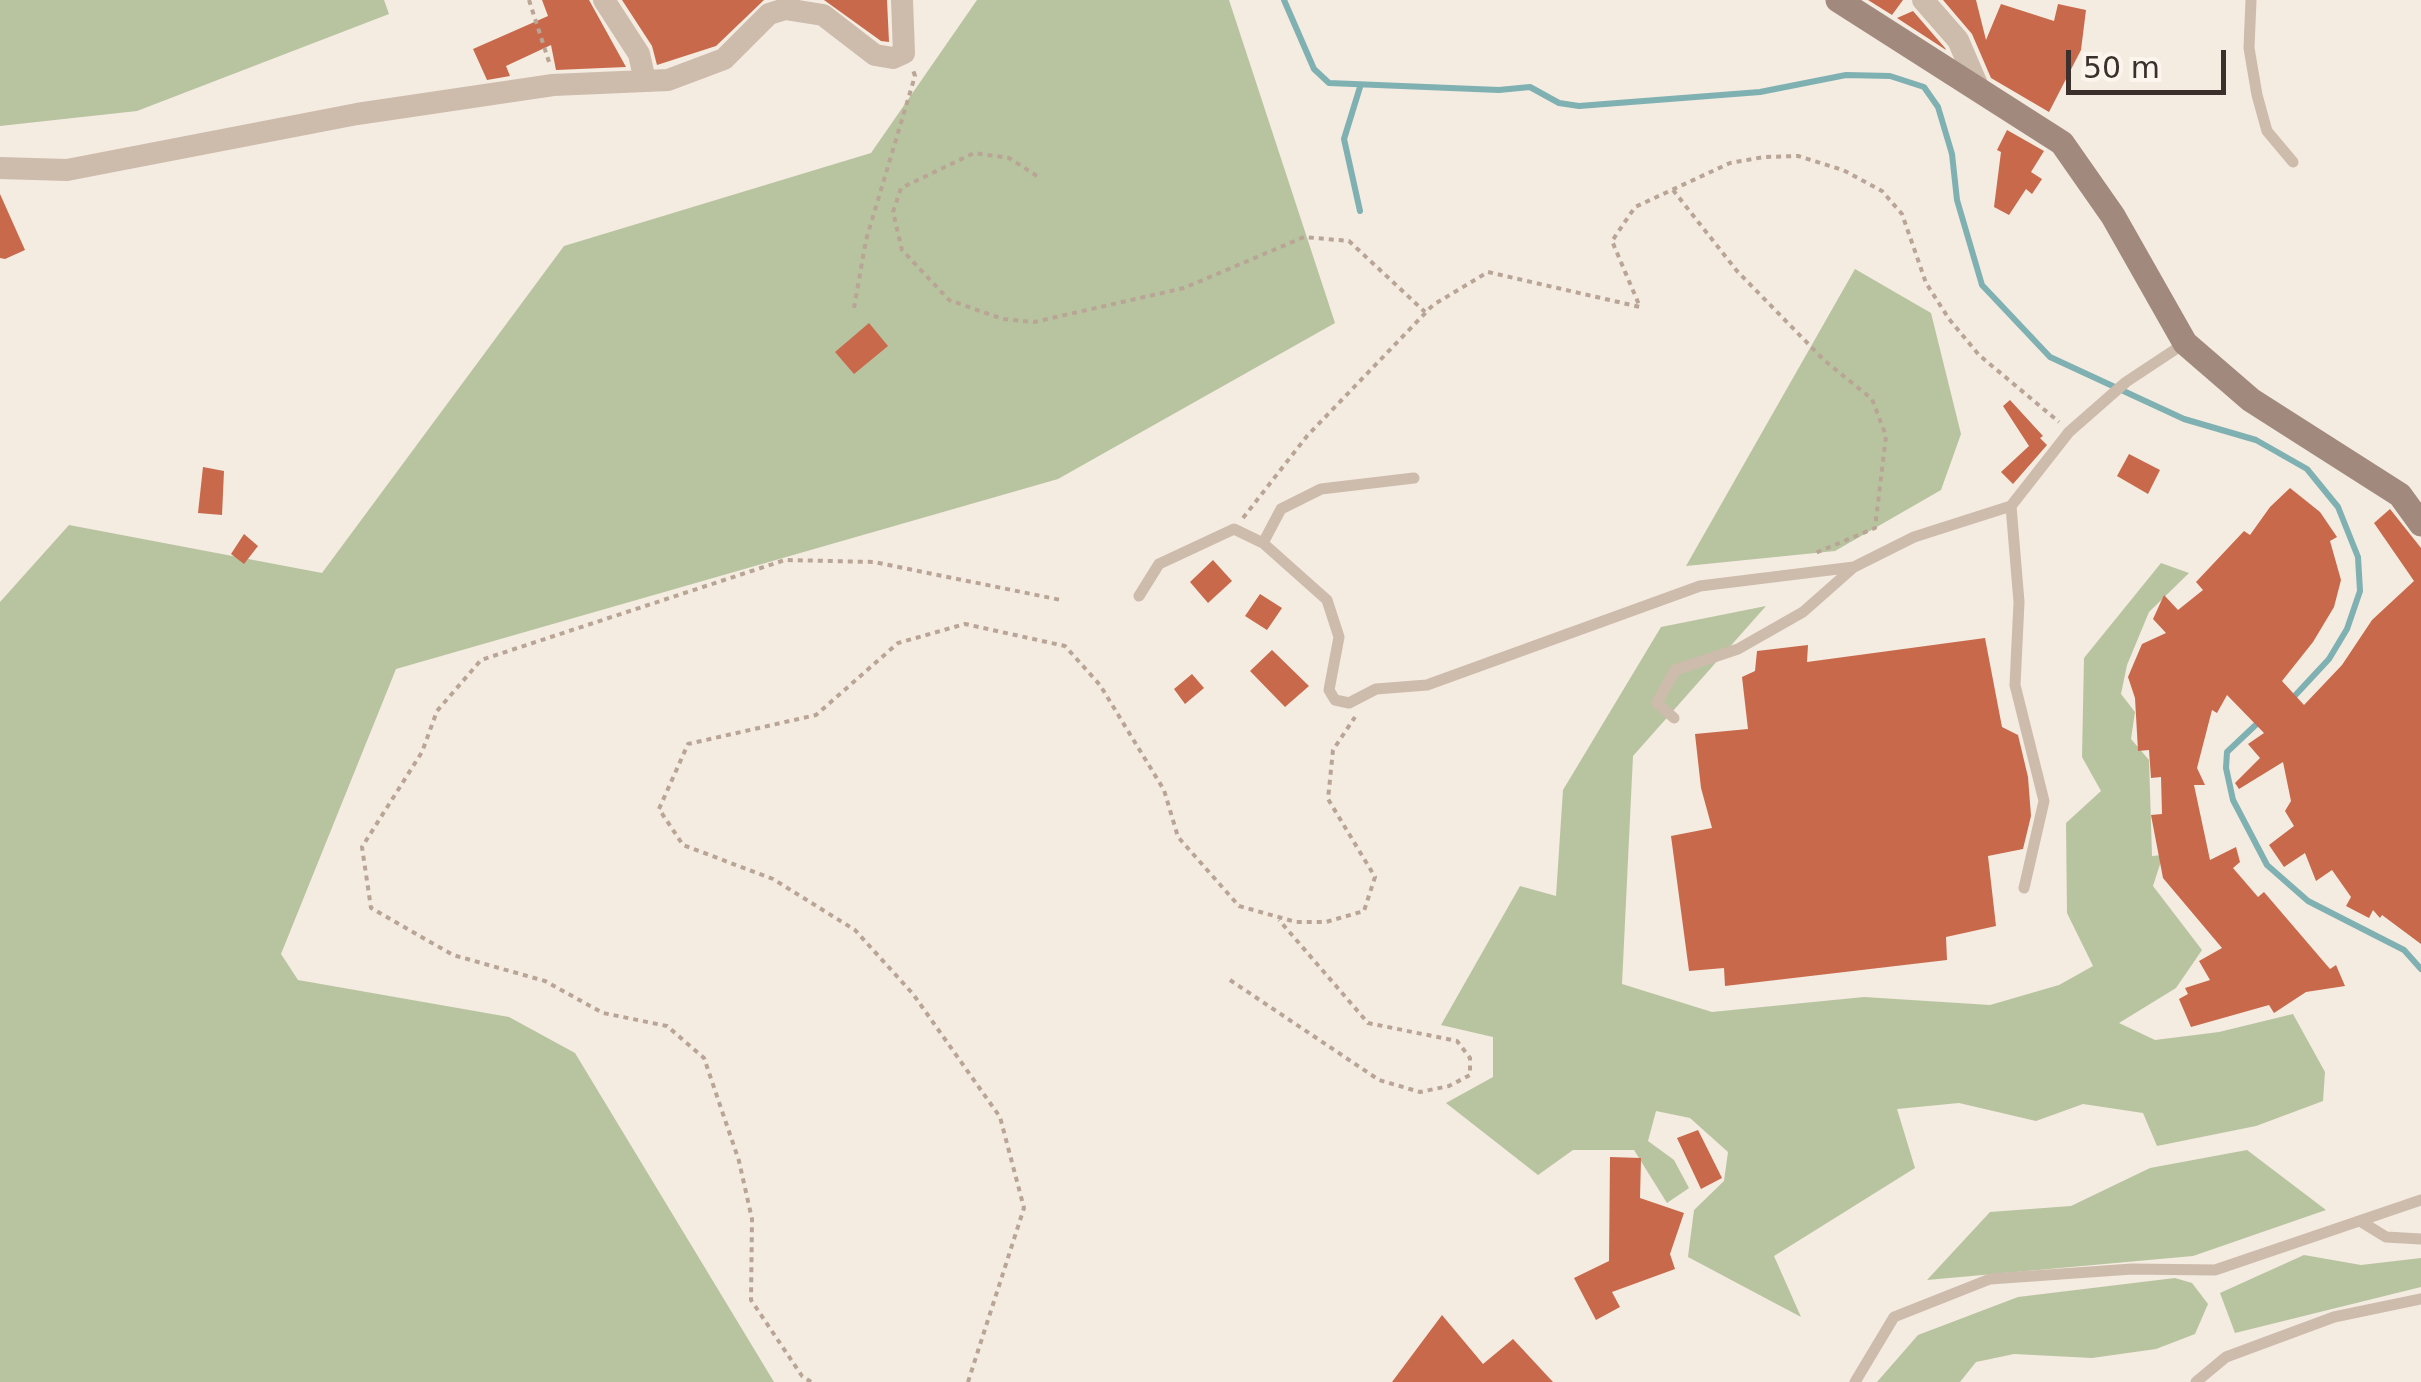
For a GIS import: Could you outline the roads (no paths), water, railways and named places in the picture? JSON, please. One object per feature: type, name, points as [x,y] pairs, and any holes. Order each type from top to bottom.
[{"type":"street","points":[[604,0],[638,54],[645,82]]},
{"type":"street","points":[[0,168],[67,170],[357,114],[553,85],[668,80],[724,59],[769,14],[785,9],[823,15],[875,55],[894,58],[904,52],[902,0]]},
{"type":"street","points":[[1838,0],[2062,143],[2113,216],[2185,343],[2251,400],[2400,495],[2421,524]]},
{"type":"street","points":[[1923,0],[1958,40],[1979,89]]},
{"type":"lane","points":[[2252,0],[2249,48],[2256,95],[2267,131],[2292,162]]},
{"type":"lane","points":[[1674,718],[1657,703],[1675,670],[1738,648],[1803,612],[1854,567],[1914,537],[2011,506],[2070,432],[2126,382],[2185,343]]},
{"type":"lane","points":[[1263,543],[1281,508],[1321,489],[1414,478]]},
{"type":"lane","points":[[2011,506],[2020,602],[2015,685],[2044,801],[2024,888]]},
{"type":"lane","points":[[1139,596],[1159,564],[1234,529],[1263,543],[1326,600],[1338,636],[1330,690],[1335,700],[1349,703],[1376,689],[1427,685],[1700,586],[1854,567]]},
{"type":"lane","points":[[1855,1382],[1894,1316],[1990,1279],[2132,1268],[2215,1270],[2421,1200]]},
{"type":"lane","points":[[2360,1221],[2386,1237],[2421,1239]]},
{"type":"lane","points":[[2196,1382],[2226,1357],[2334,1317],[2421,1299]]},
{"type":"waterway","points":[[1284,0],[1314,69],[1329,83],[1499,90],[1530,87],[1559,103],[1579,106],[1760,92],[1846,75],[1890,76],[1924,87],[1938,107],[1952,154],[1957,200],[1982,285],[2050,357],[2184,419],[2256,440],[2307,469],[2338,507],[2358,557],[2360,591],[2347,629],[2329,659],[2289,702]]},
{"type":"waterway","points":[[1360,87],[1344,139],[1360,211]]},
{"type":"waterway","points":[[2262,719],[2227,752],[2226,768],[2233,800],[2267,865],[2308,901],[2404,950],[2421,969]]}]
